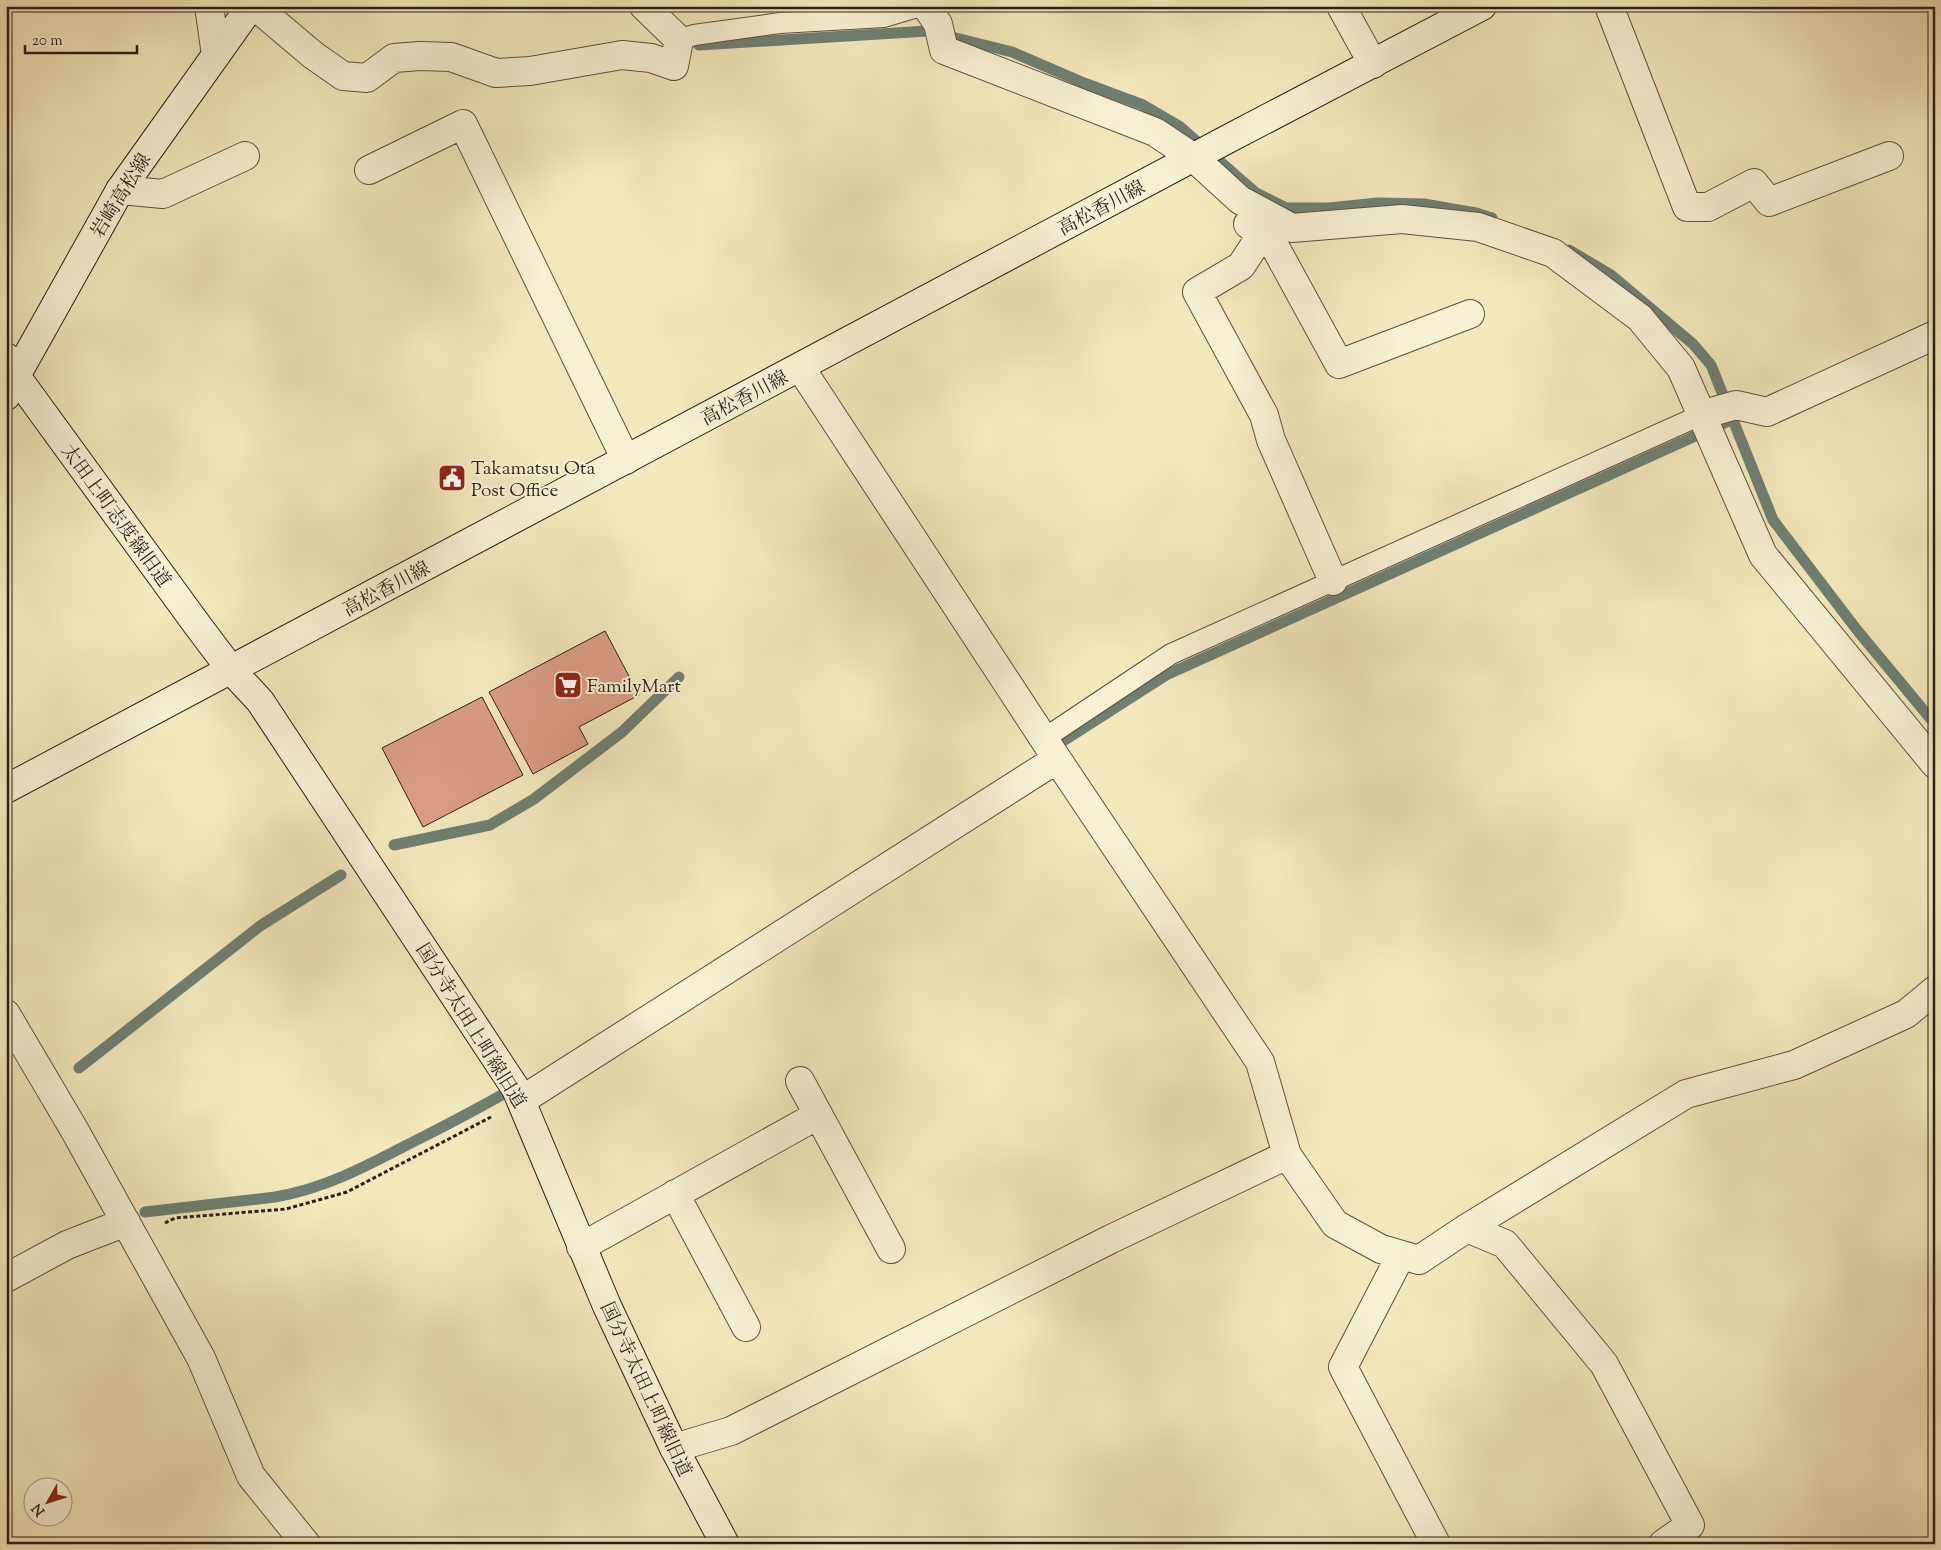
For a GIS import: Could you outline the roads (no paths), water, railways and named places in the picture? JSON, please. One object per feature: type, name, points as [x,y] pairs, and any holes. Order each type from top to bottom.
[{"type":"street","points":[[209,6],[216,55]]},
{"type":"street","points":[[253,6],[313,55],[343,76],[367,78],[394,58],[420,56],[451,57],[496,73],[530,71],[622,55],[652,58],[674,66],[686,37],[644,6]]},
{"type":"street","name":"岩崎高松線","points":[[9,376],[120,190],[253,6]]},
{"type":"street","points":[[1341,6],[1373,64]]},
{"type":"street","name":"高松香川線","points":[[6,789],[232,671],[1190,159],[1482,6]]},
{"type":"street","points":[[1609,6],[1686,207],[1708,207],[1754,183],[1769,202],[1889,156]]},
{"type":"street","points":[[932,20],[944,50],[1155,132],[1240,200],[1292,228],[1402,219],[1478,227],[1553,253],[1640,318],[1681,368],[1714,419],[1763,555],[1935,764]]},
{"type":"street","points":[[369,170],[462,124],[626,460]]},
{"type":"street","points":[[120,190],[163,194],[245,156]]},
{"type":"street","points":[[1190,159],[1274,245],[1340,364],[1470,314]]},
{"type":"street","points":[[1262,234],[1242,266],[1197,292],[1264,415],[1271,440],[1333,581]]},
{"type":"street","points":[[1714,419],[1767,412],[1935,335]]},
{"type":"street","points":[[800,367],[1051,749],[1260,1062],[1287,1154],[1334,1224],[1381,1249],[1419,1260],[1467,1228],[1686,1094],[1794,1065],[1906,1014],[1935,990]]},
{"type":"street","name":"太田上町志度線旧道","points":[[9,376],[232,671]]},
{"type":"street","name":"国分寺太田上町線旧道","points":[[232,671],[260,701],[516,1090],[581,1247],[674,1448],[724,1544]]},
{"type":"street","points":[[516,1090],[1051,749]]},
{"type":"street","points":[[6,1014],[76,1131],[201,1358],[251,1476],[306,1544]]},
{"type":"street","points":[[800,1081],[891,1249]]},
{"type":"street","points":[[581,1247],[818,1115]]},
{"type":"street","points":[[674,1448],[731,1431],[1110,1239],[1287,1154]]},
{"type":"street","points":[[675,1194],[746,1327]]},
{"type":"street","points":[[1467,1228],[1505,1244],[1604,1364],[1690,1525],[1663,1544]]},
{"type":"street","points":[[6,1278],[67,1245],[131,1231]]},
{"type":"street","points":[[1401,1255],[1343,1367],[1436,1544]]},
{"type":"lane","points":[[686,37],[780,23],[884,17],[932,20]]},
{"type":"lane","points":[[1051,749],[1171,654],[1333,581],[1714,419]]},
{"type":"waterway","points":[[688,34],[699,45],[928,31],[1012,52],[1084,83],[1143,105],[1179,126],[1256,193],[1286,208],[1329,208],[1378,203],[1424,204],[1476,213],[1492,218]]},
{"type":"waterway","points":[[1569,250],[1611,275],[1693,344],[1711,365],[1773,520],[1857,630],[1935,724]]},
{"type":"waterway","points":[[1049,750],[1166,675],[1733,419]]},
{"type":"waterway","points":[[394,845],[490,825],[534,799],[622,732],[679,677]]},
{"type":"waterway","points":[[79,1068],[260,926],[341,875]]},
{"type":"waterway","points":[[145,1212],[275,1197],[310,1189],[376,1161],[516,1087]]},
{"type":"place","name":"Takamatsu Ota Post Office","points":[[452,478]]},
{"type":"place","name":"FamilyMart","points":[[568,685]]}]
